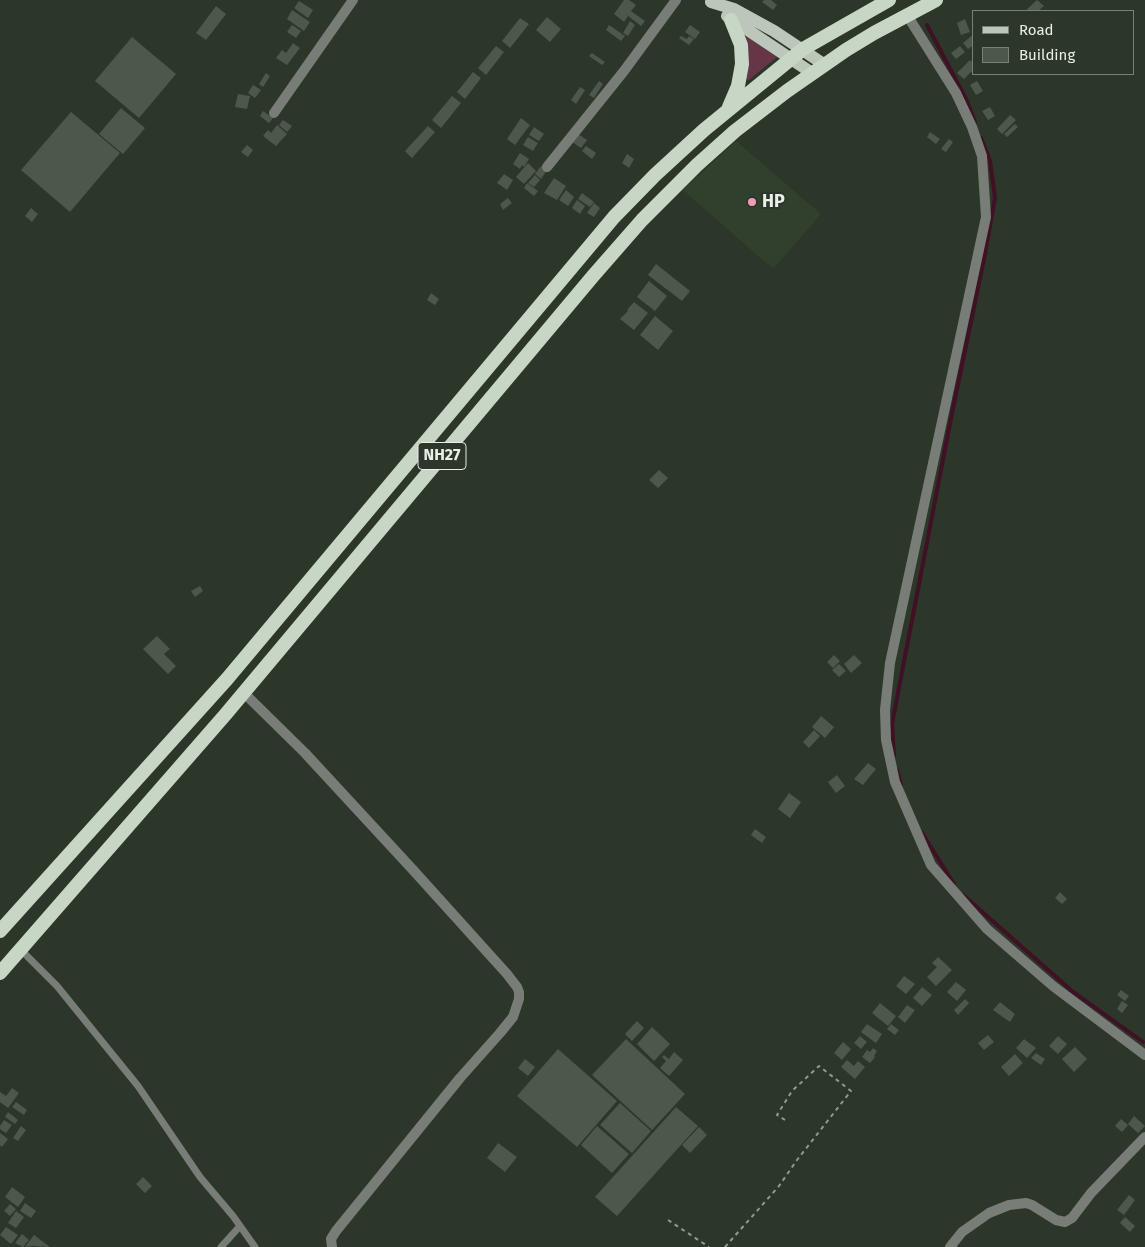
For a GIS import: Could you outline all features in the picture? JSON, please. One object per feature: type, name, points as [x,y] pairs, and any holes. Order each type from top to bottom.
[{"type":"highway","name":"NH27","points":[[0,931],[233,671],[614,217],[662,168],[726,112],[803,49],[889,0]]},
{"type":"highway","name":"NH27","points":[[0,973],[244,693],[642,220],[735,131],[812,73],[874,33],[936,0]]},
{"type":"highway","points":[[726,112],[738,86],[742,64],[741,46],[731,20]]},
{"type":"main road","points":[[710,1],[734,9],[803,49],[825,65]]},
{"type":"main road","points":[[710,1],[731,20],[792,58],[812,73]]},
{"type":"street","points":[[274,113],[353,0]]},
{"type":"street","points":[[546,167],[618,79],[676,0]]},
{"type":"street","points":[[907,15],[956,93],[972,127],[982,156],[986,217],[890,663],[885,717],[886,740],[895,782],[931,865],[987,929],[1053,986],[1145,1055]]},
{"type":"street","points":[[244,693],[305,753],[402,858],[507,974],[517,986],[519,992],[519,1000],[513,1017],[460,1078],[336,1231],[331,1239],[332,1247]]},
{"type":"street","points":[[950,1247],[962,1232],[989,1213],[1009,1205],[1026,1203],[1056,1220],[1065,1222],[1072,1218],[1091,1193],[1145,1137]]},
{"type":"lane","points":[[20,949],[57,986],[138,1086],[200,1177],[255,1247]]},
{"type":"lane","points":[[221,1247],[240,1226]]},
{"type":"path","points":[[725,1247],[779,1186],[797,1160],[851,1092],[819,1066],[792,1091],[777,1115],[785,1120]]},
{"type":"path","points":[[668,1220],[709,1247]]},
{"type":"shaded area","points":[[744,34],[777,57],[749,80],[746,79]]},
{"type":"shaded area","name":"HP","points":[[736,141],[821,214],[773,269],[683,190]]},
{"type":"building","points":[[624,0],[629,0],[636,5],[631,11],[645,21],[641,26],[628,16],[624,22],[614,14]]},
{"type":"building","points":[[764,0],[771,0],[777,5],[773,10],[762,2]]},
{"type":"building","points":[[1037,0],[1044,6],[1039,10],[1027,9]]},
{"type":"building","points":[[299,1],[313,10],[308,18],[294,8]]},
{"type":"building","points":[[216,6],[226,14],[206,40],[196,33]]},
{"type":"building","points":[[292,10],[310,22],[304,31],[287,19]]},
{"type":"building","points":[[547,17],[561,29],[550,42],[536,30]]},
{"type":"building","points":[[520,18],[529,24],[510,48],[502,41]]},
{"type":"building","points":[[965,19],[970,32],[961,35],[957,23]]},
{"type":"building","points":[[630,21],[635,25],[628,36],[623,33]]},
{"type":"building","points":[[292,25],[301,31],[296,38],[287,32]]},
{"type":"building","points":[[609,25],[625,36],[621,41],[606,30]]},
{"type":"building","points":[[690,25],[700,32],[695,39],[685,32]]},
{"type":"building","points":[[681,36],[687,39],[689,36],[694,39],[689,45],[679,38]]},
{"type":"building","points":[[972,36],[972,46],[968,49],[963,43]]},
{"type":"building","points":[[132,37],[176,74],[139,118],[95,81]]},
{"type":"building","points":[[293,43],[300,48],[287,65],[276,58],[282,50],[286,53]]},
{"type":"building","points":[[496,46],[504,52],[486,75],[478,68]]},
{"type":"building","points":[[960,46],[965,52],[956,59],[951,53]]},
{"type":"building","points":[[592,53],[605,62],[602,65],[589,56]]},
{"type":"building","points":[[970,60],[972,62],[972,71],[964,79],[957,73]]},
{"type":"building","points":[[473,72],[481,78],[465,99],[457,92]]},
{"type":"building","points":[[266,73],[270,76],[263,87],[259,84]]},
{"type":"building","points":[[599,81],[603,84],[594,98],[589,95]]},
{"type":"building","points":[[977,81],[983,91],[976,95],[970,85]]},
{"type":"building","points":[[253,85],[261,90],[255,98],[248,93]]},
{"type":"building","points":[[580,87],[585,90],[576,104],[571,100]]},
{"type":"building","points":[[238,94],[250,96],[247,109],[235,107]]},
{"type":"building","points":[[452,96],[461,103],[441,128],[432,120]]},
{"type":"building","points":[[990,107],[995,116],[988,120],[982,111]]},
{"type":"building","points":[[121,108],[145,128],[123,154],[99,134]]},
{"type":"building","points":[[263,111],[273,118],[269,123],[260,116]]},
{"type":"building","points":[[71,112],[120,153],[70,212],[21,170]]},
{"type":"building","points":[[1010,115],[1016,120],[1002,134],[997,129]]},
{"type":"building","points":[[521,118],[530,125],[515,145],[507,139]]},
{"type":"building","points":[[283,120],[292,126],[287,132],[279,125]]},
{"type":"building","points":[[1015,124],[1018,127],[1007,137],[1004,134]]},
{"type":"building","points":[[277,125],[287,134],[276,146],[263,136],[268,130],[271,133]]},
{"type":"building","points":[[428,126],[435,132],[412,158],[405,151]]},
{"type":"building","points":[[534,127],[544,134],[539,141],[529,135]]},
{"type":"building","points":[[930,132],[940,139],[936,144],[927,137]]},
{"type":"building","points":[[578,134],[587,140],[581,148],[572,142]]},
{"type":"building","points":[[528,137],[538,143],[533,151],[523,145]]},
{"type":"building","points":[[949,139],[953,142],[946,152],[941,149]]},
{"type":"building","points":[[247,145],[253,150],[248,157],[241,152]]},
{"type":"building","points":[[586,146],[596,153],[592,159],[582,151]]},
{"type":"building","points":[[520,153],[529,159],[524,167],[522,165],[520,169],[513,164]]},
{"type":"building","points":[[627,154],[634,159],[629,168],[622,163]]},
{"type":"building","points":[[528,163],[536,171],[524,184],[516,177]]},
{"type":"building","points":[[541,166],[547,170],[541,179],[535,174]]},
{"type":"building","points":[[504,174],[513,180],[507,190],[497,183]]},
{"type":"building","points":[[535,175],[540,180],[534,187],[528,183]]},
{"type":"building","points":[[554,178],[566,186],[557,200],[544,193]]},
{"type":"building","points":[[527,183],[538,191],[534,196],[524,188]]},
{"type":"building","points":[[566,190],[574,197],[568,206],[559,200]]},
{"type":"building","points":[[582,193],[594,202],[590,207],[578,199]]},
{"type":"building","points":[[508,198],[512,203],[503,210],[500,204]]},
{"type":"building","points":[[577,200],[585,206],[580,214],[572,208]]},
{"type":"building","points":[[594,203],[600,208],[594,217],[587,213]]},
{"type":"building","points":[[31,208],[38,214],[32,222],[25,216]]},
{"type":"building","points":[[656,264],[690,291],[682,301],[648,275]]},
{"type":"building","points":[[649,281],[667,296],[655,311],[637,297]]},
{"type":"building","points":[[431,293],[439,299],[435,305],[427,300]]},
{"type":"building","points":[[634,302],[648,313],[634,330],[620,319]]},
{"type":"building","points":[[655,316],[673,331],[658,350],[640,335]]},
{"type":"building","points":[[659,470],[668,478],[658,488],[649,480]]},
{"type":"building","points":[[200,586],[203,591],[195,597],[191,591]]},
{"type":"building","points":[[157,636],[170,649],[164,654],[176,666],[168,674],[143,649]]},
{"type":"building","points":[[834,655],[840,661],[833,668],[827,662]]},
{"type":"building","points":[[854,655],[862,663],[851,673],[844,664]]},
{"type":"building","points":[[839,664],[846,671],[839,677],[832,670]]},
{"type":"building","points":[[821,716],[834,727],[825,738],[812,727]]},
{"type":"building","points":[[814,730],[820,736],[809,748],[803,742]]},
{"type":"building","points":[[868,763],[876,769],[863,785],[854,779]]},
{"type":"building","points":[[837,775],[845,786],[836,793],[828,782]]},
{"type":"building","points":[[789,793],[801,802],[790,818],[778,809]]},
{"type":"building","points":[[755,829],[766,837],[762,843],[751,835]]},
{"type":"building","points":[[1060,892],[1067,899],[1062,904],[1055,898]]},
{"type":"building","points":[[938,957],[952,970],[936,986],[927,977],[937,967],[932,963]]},
{"type":"building","points":[[904,976],[915,984],[906,994],[896,986]]},
{"type":"building","points":[[956,982],[966,990],[957,1001],[947,992]]},
{"type":"building","points":[[922,987],[932,995],[922,1006],[913,998]]},
{"type":"building","points":[[1121,990],[1129,996],[1125,1001],[1117,995]]},
{"type":"building","points":[[965,999],[969,1003],[958,1015],[954,1010]]},
{"type":"building","points":[[1122,1001],[1128,1005],[1122,1013],[1117,1009]]},
{"type":"building","points":[[1000,1002],[1015,1014],[1010,1022],[993,1010]]},
{"type":"building","points":[[880,1003],[896,1016],[888,1026],[872,1013]]},
{"type":"building","points":[[907,1005],[915,1010],[905,1023],[898,1017]]},
{"type":"building","points":[[637,1021],[644,1028],[632,1041],[625,1034]]},
{"type":"building","points":[[867,1024],[882,1034],[876,1043],[861,1032]]},
{"type":"building","points":[[891,1024],[899,1030],[895,1035],[887,1029]]},
{"type":"building","points":[[652,1027],[670,1044],[654,1061],[637,1044]]},
{"type":"building","points":[[988,1035],[994,1042],[984,1050],[978,1043]]},
{"type":"building","points":[[860,1036],[867,1042],[861,1049],[854,1043]]},
{"type":"building","points":[[1058,1036],[1067,1044],[1058,1054],[1049,1046]]},
{"type":"building","points":[[626,1039],[685,1094],[652,1130],[592,1075]]},
{"type":"building","points":[[1024,1039],[1036,1048],[1027,1058],[1016,1048]]},
{"type":"building","points":[[843,1042],[851,1049],[842,1060],[834,1053]]},
{"type":"building","points":[[1075,1047],[1087,1059],[1074,1072],[1062,1059]]},
{"type":"building","points":[[873,1048],[877,1051],[870,1063],[862,1057],[867,1050],[870,1052]]},
{"type":"building","points":[[558,1049],[617,1101],[577,1147],[517,1096]]},
{"type":"building","points":[[674,1052],[683,1060],[669,1076],[660,1068],[666,1061],[662,1057],[664,1055],[669,1059]]},
{"type":"building","points":[[1036,1053],[1045,1059],[1041,1065],[1031,1058]]},
{"type":"building","points":[[1015,1054],[1023,1063],[1009,1076],[1001,1067]]},
{"type":"building","points":[[525,1059],[535,1067],[528,1076],[518,1068]]},
{"type":"building","points":[[847,1060],[854,1066],[858,1061],[865,1067],[855,1079],[841,1067]]},
{"type":"building","points":[[12,1088],[19,1093],[8,1108],[0,1102],[0,1092],[6,1096]]},
{"type":"building","points":[[16,1102],[27,1110],[24,1115],[12,1107]]},
{"type":"building","points":[[620,1103],[651,1131],[632,1153],[600,1125]]},
{"type":"building","points":[[676,1107],[698,1126],[617,1216],[595,1197]]},
{"type":"building","points":[[8,1112],[18,1120],[15,1124],[5,1117]]},
{"type":"building","points":[[1134,1116],[1145,1126],[1138,1133],[1128,1124]]},
{"type":"building","points":[[1121,1119],[1128,1125],[1122,1132],[1115,1126]]},
{"type":"building","points":[[4,1120],[12,1125],[6,1133],[0,1129]]},
{"type":"building","points":[[21,1126],[26,1130],[18,1141],[13,1138]]},
{"type":"building","points":[[597,1126],[629,1154],[612,1173],[581,1145]]},
{"type":"building","points":[[699,1127],[707,1135],[690,1153],[682,1145]]},
{"type":"building","points":[[0,1133],[8,1139],[2,1147],[0,1145]]},
{"type":"building","points":[[498,1143],[517,1157],[505,1172],[487,1158]]},
{"type":"building","points":[[143,1177],[152,1186],[145,1193],[136,1184]]},
{"type":"building","points":[[12,1187],[25,1197],[18,1207],[5,1197]]},
{"type":"building","points":[[1129,1195],[1135,1200],[1124,1215],[1117,1210]]},
{"type":"building","points":[[25,1203],[36,1211],[31,1218],[20,1211]]},
{"type":"building","points":[[10,1204],[16,1209],[10,1216],[4,1211]]},
{"type":"building","points":[[16,1211],[24,1217],[16,1228],[8,1223]]},
{"type":"building","points":[[1125,1217],[1135,1226],[1130,1232],[1120,1223]]},
{"type":"building","points":[[6,1227],[18,1235],[11,1244],[0,1235]]},
{"type":"building","points":[[22,1234],[29,1240],[23,1247],[15,1243]]},
{"type":"building","points":[[34,1235],[50,1247],[25,1247]]},
{"type":"waterway","points":[[927,25],[966,99],[975,122]]},
{"type":"waterway","points":[[894,756],[892,724],[995,198],[990,161],[981,138]]},
{"type":"waterway","points":[[897,770],[901,785]]},
{"type":"waterway","points":[[922,833],[954,884]]},
{"type":"waterway","points":[[963,895],[1072,991],[1143,1042]]},
{"type":"place","name":"HP","points":[[752,202]]}]
